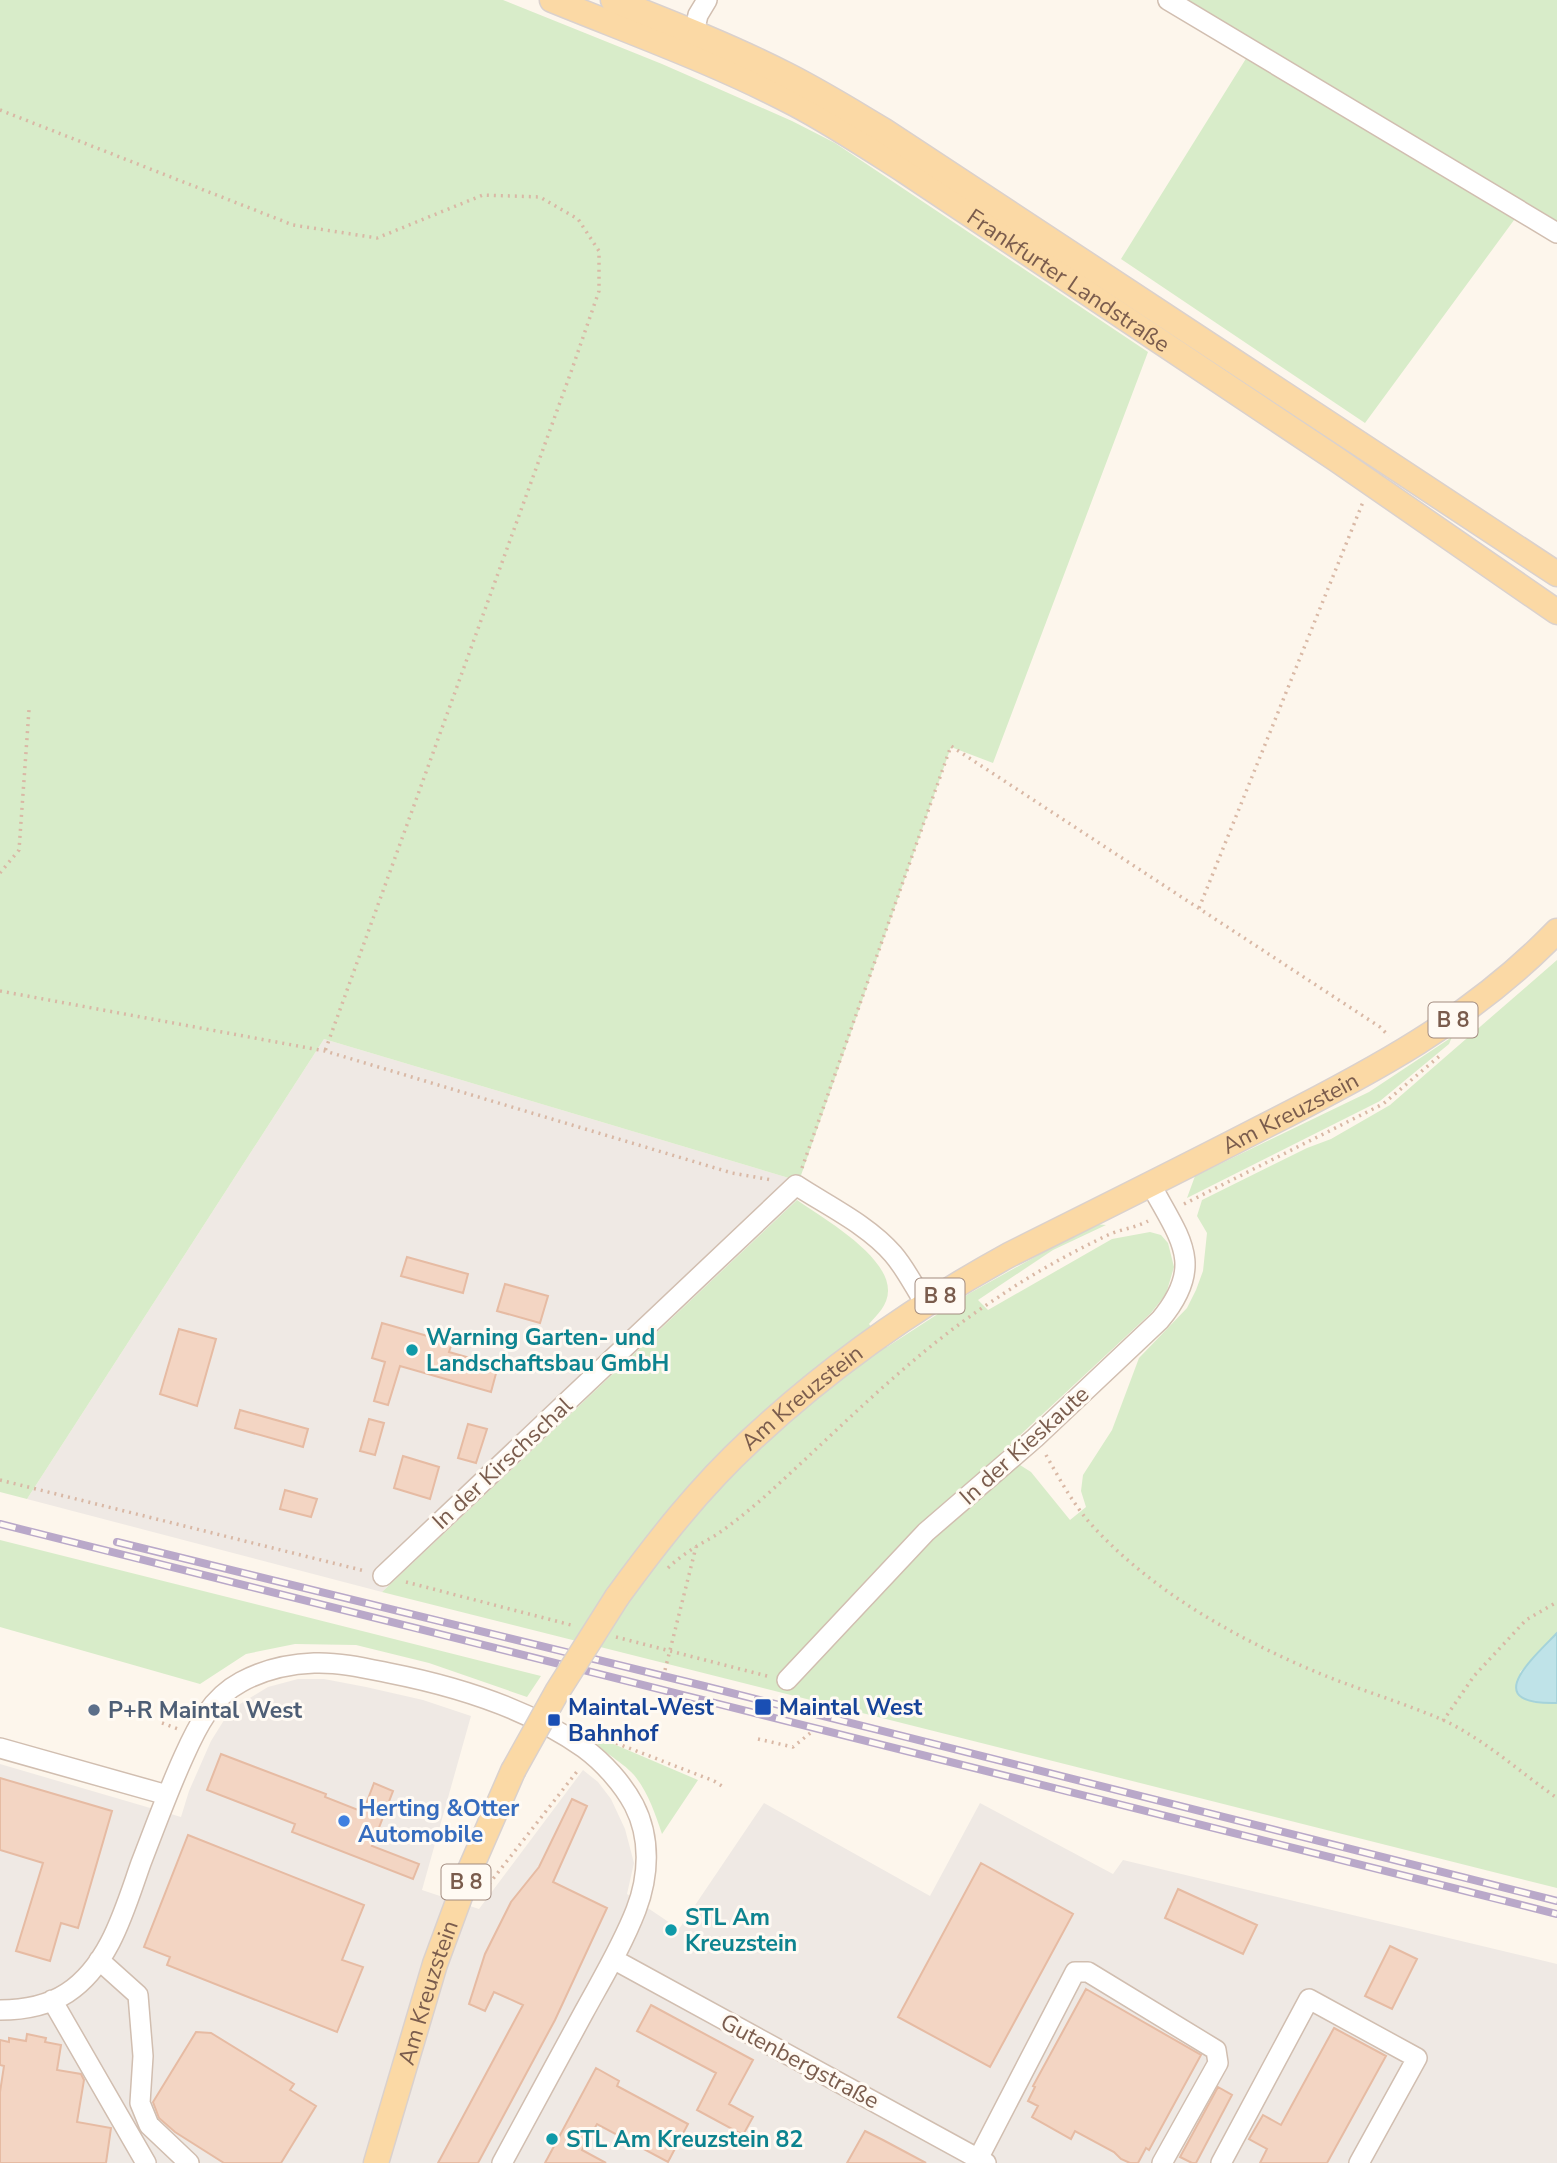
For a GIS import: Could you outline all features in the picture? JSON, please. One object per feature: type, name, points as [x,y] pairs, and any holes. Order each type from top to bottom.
[{"type":"main road","name":"Frankfurter Landstraße","points":[[552,0],[742,79],[795,104],[835,128],[905,171],[1336,459],[1557,612]]},
{"type":"main road","name":"Frankfurter Landstraße","points":[[613,0],[784,73],[883,130],[1557,574]]},
{"type":"main road","name":"Am Kreuzstein","points":[[376,2163],[435,1964],[474,1861],[513,1771],[557,1692],[617,1597],[651,1550],[751,1440],[819,1381],[873,1340],[926,1305],[1009,1255],[1151,1185],[1404,1052],[1486,996],[1517,971],[1557,931]]},
{"type":"street","points":[[694,33],[698,15],[707,0]]},
{"type":"street","points":[[1168,0],[1557,233]]},
{"type":"street","points":[[796,1185],[869,1232],[884,1245],[894,1255],[926,1305]]},
{"type":"street","name":"In der Kirschschal","points":[[383,1576],[796,1185]]},
{"type":"street","name":"In der Kieskaute","points":[[787,1681],[926,1532],[1035,1438],[1160,1320],[1171,1306],[1183,1284],[1186,1263],[1183,1245],[1151,1185]]},
{"type":"street","points":[[0,2010],[24,2009],[67,1993],[99,1960],[110,1942],[167,1795],[199,1724],[224,1693],[237,1684],[271,1669],[315,1662],[368,1668],[472,1693],[595,1745],[634,1804],[640,1819],[647,1856],[645,1882],[613,1959],[502,2163]]},
{"type":"street","points":[[0,1748],[167,1795]]},
{"type":"street","name":"Gutenbergstraße","points":[[613,1959],[982,2161]]},
{"type":"street","points":[[99,1960],[138,1995],[143,2056],[140,2103],[149,2125],[189,2163]]},
{"type":"street","points":[[982,2161],[1076,1972],[1088,1972],[1216,2050],[1218,2063],[1162,2163]]},
{"type":"street","points":[[1221,2163],[1309,1999],[1417,2058],[1359,2163]]},
{"type":"street","points":[[52,2000],[146,2163]]},
{"type":"path","points":[[0,110],[293,226],[377,238],[482,195],[540,197],[578,219],[599,251],[599,291],[325,1051]]},
{"type":"path","points":[[1199,908],[1363,502]]},
{"type":"path","points":[[0,873],[19,850],[29,710]]},
{"type":"path","points":[[0,990],[325,1051],[732,1173],[796,1185],[951,747],[1380,1027],[1404,1052]]},
{"type":"path","points":[[662,1574],[697,1545],[735,1521],[761,1500],[888,1381],[966,1319],[1051,1265],[1111,1233],[1136,1228],[1166,1213]]},
{"type":"path","points":[[1035,1438],[1088,1521],[1121,1553],[1190,1606],[1223,1628],[1311,1670],[1443,1721],[1466,1733],[1557,1798]]},
{"type":"path","points":[[0,1480],[383,1576]]},
{"type":"path","points":[[665,1670],[697,1545]]},
{"type":"path","points":[[1443,1721],[1474,1676],[1526,1620],[1557,1602]]},
{"type":"path","points":[[758,1739],[793,1747],[814,1730]]},
{"type":"path","points":[[595,1745],[714,1781],[725,1788]]},
{"type":"path","points":[[482,1891],[572,1779]]},
{"type":"shaded area","points":[[324,1039],[799,1181],[797,1200],[382,1592],[27,1499]]},
{"type":"shaded area","points":[[298,1679],[324,1679],[366,1687],[423,1700],[471,1716],[422,1890],[479,1909],[583,1770],[598,1782],[611,1799],[625,1829],[634,1863],[627,1894],[679,1929],[764,1803],[930,1896],[980,1803],[1113,1874],[1123,1860],[1557,1964],[1557,2163],[0,2163],[0,1764],[181,1817],[189,1791],[211,1741],[226,1717],[240,1704],[268,1687]]},
{"type":"green space","points":[[0,0],[503,0],[662,64],[792,121],[835,143],[1148,352],[993,763],[951,747],[799,1181],[324,1039],[27,1499],[0,1492]]},
{"type":"green space","points":[[1178,0],[1557,0],[1557,228]]},
{"type":"green space","points":[[1247,57],[1517,216],[1365,423],[1121,259]]},
{"type":"green space","points":[[1557,960],[1557,1633],[1520,1672],[1535,1703],[1557,1703],[1557,1888],[382,1592],[797,1200],[853,1239],[878,1265],[885,1278],[888,1296],[882,1309],[869,1324],[887,1347],[970,1293],[1094,1224],[1106,1225],[1053,1250],[978,1300],[988,1310],[1112,1239],[1150,1232],[1161,1235],[1168,1243],[1174,1267],[1166,1294],[1151,1313],[1001,1453],[1031,1472],[1070,1520],[1086,1507],[1081,1491],[1083,1475],[1112,1430],[1139,1358],[1187,1308],[1196,1290],[1203,1271],[1207,1233],[1197,1216],[1202,1200],[1307,1148],[1331,1139],[1390,1105]]},
{"type":"green space","points":[[1452,1037],[1449,1044],[1380,1101],[1187,1198],[1195,1176],[1369,1092]]},
{"type":"green space","points":[[0,1540],[541,1676],[527,1697],[429,1663],[356,1645],[295,1644],[246,1654],[200,1684],[0,1627]]},
{"type":"green space","points":[[590,1734],[698,1780],[662,1834],[651,1803],[639,1782],[629,1770],[598,1745]]},
{"type":"water","points":[[1557,1633],[1557,1703],[1534,1702],[1521,1697],[1516,1689],[1518,1678],[1535,1655]]},
{"type":"building","points":[[407,1257],[468,1274],[463,1293],[401,1276]]},
{"type":"building","points":[[505,1284],[548,1296],[540,1323],[497,1311]]},
{"type":"building","points":[[382,1323],[452,1343],[449,1352],[498,1366],[491,1392],[400,1366],[388,1405],[374,1401],[385,1362],[372,1358]]},
{"type":"building","points":[[179,1329],[216,1339],[197,1406],[160,1394]]},
{"type":"building","points":[[240,1410],[308,1429],[303,1447],[235,1428]]},
{"type":"building","points":[[369,1419],[384,1423],[375,1455],[360,1451]]},
{"type":"building","points":[[468,1424],[487,1429],[476,1463],[458,1458]]},
{"type":"building","points":[[403,1456],[439,1467],[430,1499],[394,1488]]},
{"type":"building","points":[[285,1490],[317,1499],[311,1517],[280,1509]]},
{"type":"building","points":[[221,1754],[326,1794],[325,1797],[363,1812],[374,1783],[393,1791],[372,1846],[419,1864],[413,1879],[292,1832],[295,1824],[207,1790]]},
{"type":"building","points":[[0,1778],[112,1811],[78,1928],[61,1923],[50,1961],[16,1951],[43,1863],[0,1850]]},
{"type":"building","points":[[572,1799],[587,1806],[553,1882],[607,1908],[555,2020],[478,2163],[438,2163],[523,2005],[494,1992],[485,2011],[469,2004],[485,1954],[511,1902],[539,1867]]},
{"type":"building","points":[[188,1835],[364,1905],[342,1960],[363,1967],[337,2032],[167,1965],[170,1957],[144,1947]]},
{"type":"building","points":[[981,1863],[1073,1914],[990,2067],[898,2017]]},
{"type":"building","points":[[1178,1889],[1257,1925],[1243,1954],[1165,1918]]},
{"type":"building","points":[[1390,1946],[1417,1959],[1392,2009],[1365,1996]]},
{"type":"building","points":[[1086,1989],[1201,2055],[1149,2150],[1146,2148],[1138,2163],[1121,2159],[1114,2152],[1075,2131],[1071,2139],[1032,2117],[1038,2106],[1028,2101],[1035,2087],[1033,2086]]},
{"type":"building","points":[[651,2005],[753,2060],[729,2104],[753,2117],[743,2135],[697,2110],[716,2073],[637,2031]]},
{"type":"building","points":[[1334,2028],[1386,2056],[1327,2163],[1260,2163],[1267,2149],[1249,2139],[1263,2115],[1281,2125]]},
{"type":"building","points":[[196,2032],[211,2033],[294,2084],[290,2090],[316,2106],[281,2163],[224,2163],[175,2132],[159,2118],[153,2102]]},
{"type":"building","points":[[27,2034],[61,2045],[57,2070],[81,2074],[84,2080],[77,2122],[111,2128],[106,2163],[0,2163],[0,2092],[4,2066],[0,2065],[0,2040],[9,2042],[9,2038],[26,2041]]},
{"type":"building","points":[[596,2068],[619,2081],[617,2086],[688,2124],[668,2162],[597,2124],[582,2150],[606,2163],[545,2163]]},
{"type":"building","points":[[1218,2087],[1232,2095],[1196,2163],[1192,2163],[1180,2157]]},
{"type":"building","points":[[865,2131],[883,2140],[926,2163],[847,2163]]},
{"type":"railway","points":[[0,1524],[1557,1914]]},
{"type":"railway","points":[[117,1542],[704,1686],[1557,1901]]},
{"type":"place","name":"Warning Garten- und Landschaftsbau GmbH","points":[[412,1350]]},
{"type":"place","name":"Maintal West","points":[[763,1707]]},
{"type":"place","name":"P+R Maintal West","points":[[94,1710]]},
{"type":"place","name":"Maintal-West Bahnhof","points":[[554,1720]]},
{"type":"place","name":"Herting &Otter Automobile","points":[[344,1821]]},
{"type":"place","name":"STL Am Kreuzstein","points":[[671,1930]]},
{"type":"place","name":"STL Am Kreuzstein 82","points":[[552,2139]]}]
